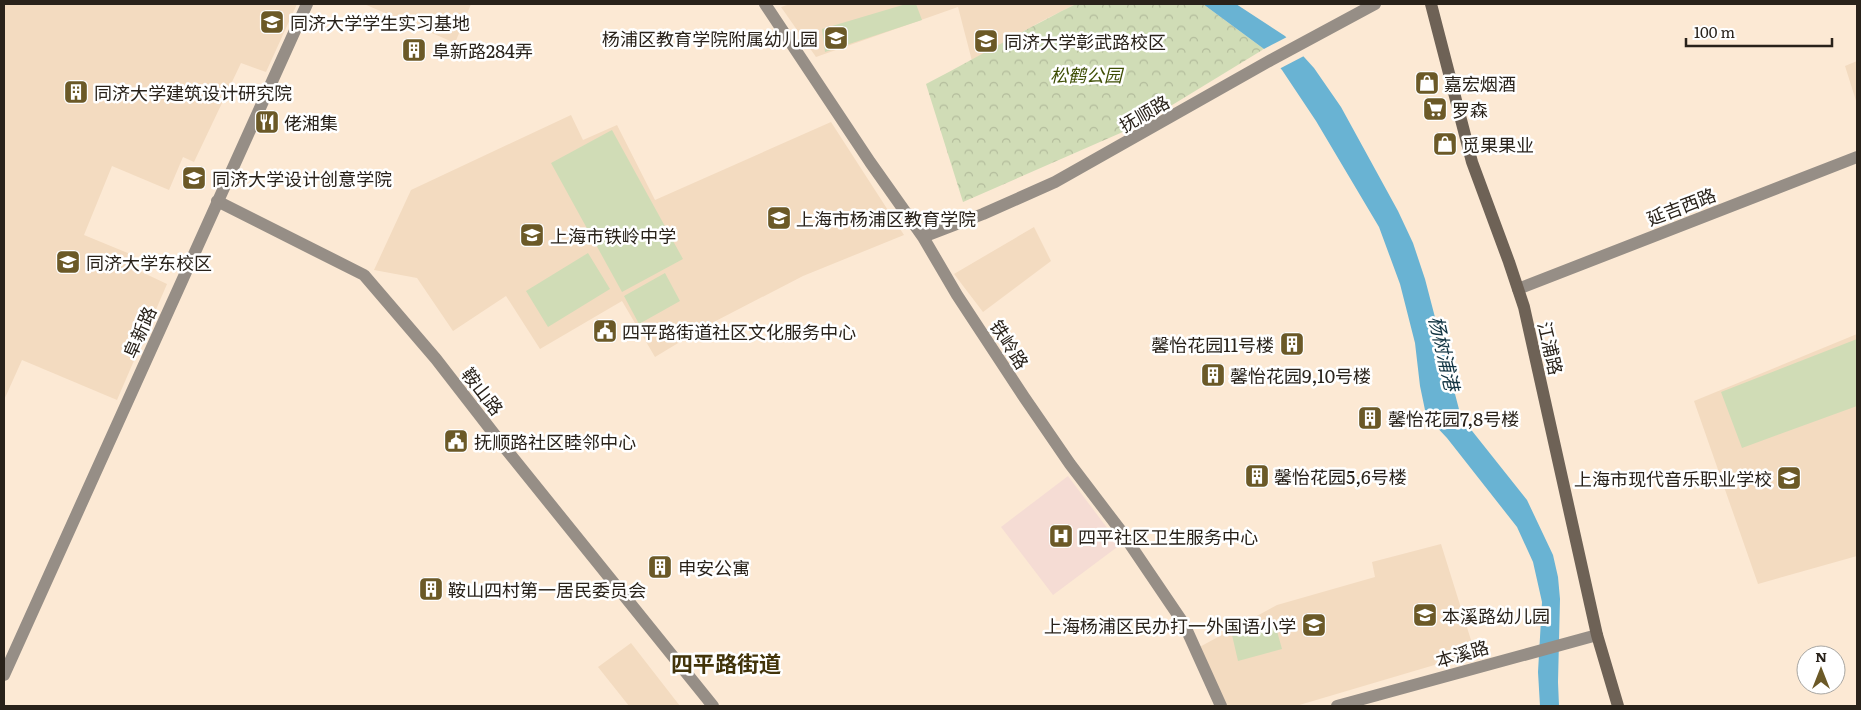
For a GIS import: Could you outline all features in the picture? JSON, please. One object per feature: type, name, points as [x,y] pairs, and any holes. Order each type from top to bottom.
[{"type":"main road","name":"江浦路","points":[[1430,4],[1472,162],[1518,289],[1597,634],[1618,706]]},
{"type":"street","name":"阜新路","points":[[4,675],[307,4]]},
{"type":"street","name":"铁岭路","points":[[764,4],[870,162],[923,236],[957,295],[1024,397],[1070,464],[1121,531],[1184,624],[1221,706]]},
{"type":"street","name":"抚顺路","points":[[923,236],[976,217],[1055,182],[1296,46],[1375,4]]},
{"type":"street","name":"延吉西路","points":[[1518,289],[1857,157]]},
{"type":"street","name":"鞍山路","points":[[217,201],[364,275],[436,359],[505,448],[713,706]]},
{"type":"street","name":"本溪路","points":[[1337,706],[1597,634]]},
{"type":"shaded area","points":[[4,4],[297,4],[266,72],[241,63],[194,162],[183,157],[169,190],[112,166],[84,235],[135,256],[131,267],[167,284],[117,400],[22,360],[4,400]]},
{"type":"shaded area","points":[[364,4],[471,4],[455,43]]},
{"type":"shaded area","name":"杨浦区教育学院附属幼儿园","points":[[790,4],[1076,4],[1040,22],[972,61],[958,7],[816,57],[781,7]]},
{"type":"shaded area","points":[[1857,61],[1857,104],[1845,66]]},
{"type":"shaded area","name":"上海市铁岭中学","points":[[571,115],[583,140],[617,125],[655,200],[831,122],[904,235],[803,276],[708,325],[655,357],[622,301],[540,349],[506,296],[453,331],[417,278],[374,270],[411,190]]},
{"type":"shaded area","points":[[1034,227],[1051,261],[983,312],[954,274]]},
{"type":"shaded area","name":"上海市现代音乐职业学校","points":[[1857,334],[1857,556],[1758,584],[1694,401]]},
{"type":"shaded area","name":"四平社区卫生服务中心","points":[[1068,476],[1120,545],[1053,595],[1001,527]]},
{"type":"shaded area","name":"‌上海杨浦区民办打一外国语小学","points":[[1441,544],[1475,653],[1296,706],[1224,706],[1194,650],[1277,605],[1375,577],[1372,562]]},
{"type":"shaded area","points":[[631,643],[680,706],[629,706],[598,667]]},
{"type":"green space","points":[[906,4],[916,4],[922,20],[825,52],[822,29]]},
{"type":"green space","name":"松鹤公园","points":[[1076,4],[1203,4],[1264,49],[1141,124],[963,202],[926,84]]},
{"type":"green space","points":[[612,130],[683,259],[622,292],[551,163]]},
{"type":"green space","points":[[588,253],[610,289],[548,327],[526,291]]},
{"type":"green space","points":[[665,273],[680,301],[639,324],[624,296]]},
{"type":"green space","points":[[1857,339],[1857,406],[1742,448],[1721,392]]},
{"type":"green space","points":[[1275,624],[1282,649],[1238,661],[1232,635]]},
{"type":"water","name":"杨树浦港","points":[[1203,4],[1236,4],[1285,36],[1314,68],[1341,107],[1398,211],[1413,243],[1425,279],[1461,417],[1527,500],[1553,555],[1560,599],[1559,706],[1540,706],[1538,672],[1542,602],[1533,562],[1517,527],[1447,438],[1431,421],[1425,410],[1415,343],[1400,284],[1379,227],[1316,121],[1282,70],[1264,49]]},
{"type":"pier","points":[[1287,37],[1304,56],[1279,69],[1262,50]]},
{"type":"place","name":"同济大学学生实习基地","points":[[272,22]]},
{"type":"place","name":"杨浦区教育学院附属幼儿园","points":[[836,38]]},
{"type":"place","name":"同济大学彰武路校区","points":[[986,41]]},
{"type":"place","name":"阜新路284弄","points":[[414,50]]},
{"type":"place","name":"嘉宏烟酒","points":[[1427,83]]},
{"type":"place","name":"同济大学建筑设计研究院","points":[[76,92]]},
{"type":"place","name":"罗森","points":[[1435,109]]},
{"type":"place","name":"佬湘集","points":[[267,122]]},
{"type":"place","name":"觅果果业","points":[[1445,144]]},
{"type":"place","name":"同济大学设计创意学院","points":[[194,178]]},
{"type":"place","name":"上海市杨浦区教育学院","points":[[779,218]]},
{"type":"place","name":"上海市铁岭中学","points":[[532,235]]},
{"type":"place","name":"同济大学东校区","points":[[68,262]]},
{"type":"place","name":"四平路街道社区文化服务中心","points":[[605,331]]},
{"type":"place","name":"馨怡花园11号楼","points":[[1292,344]]},
{"type":"place","name":"馨怡花园9,10号楼","points":[[1213,375]]},
{"type":"place","name":"馨怡花园7,8号楼","points":[[1370,418]]},
{"type":"place","name":"抚顺路社区睦邻中心","points":[[456,441]]},
{"type":"place","name":"馨怡花园5,6号楼","points":[[1257,476]]},
{"type":"place","name":"上海市现代音乐职业学校","points":[[1789,478]]},
{"type":"place","name":"四平社区卫生服务中心","points":[[1061,536]]},
{"type":"place","name":"申安公寓","points":[[660,567]]},
{"type":"place","name":"鞍山四村第一居民委员会","points":[[431,589]]},
{"type":"place","name":"本溪路幼儿园","points":[[1425,615]]},
{"type":"place","name":"‌上海杨浦区民办打一外国语小学","points":[[1314,625]]},
{"type":"district","name":"四平路街道","points":[[726,662]]}]
